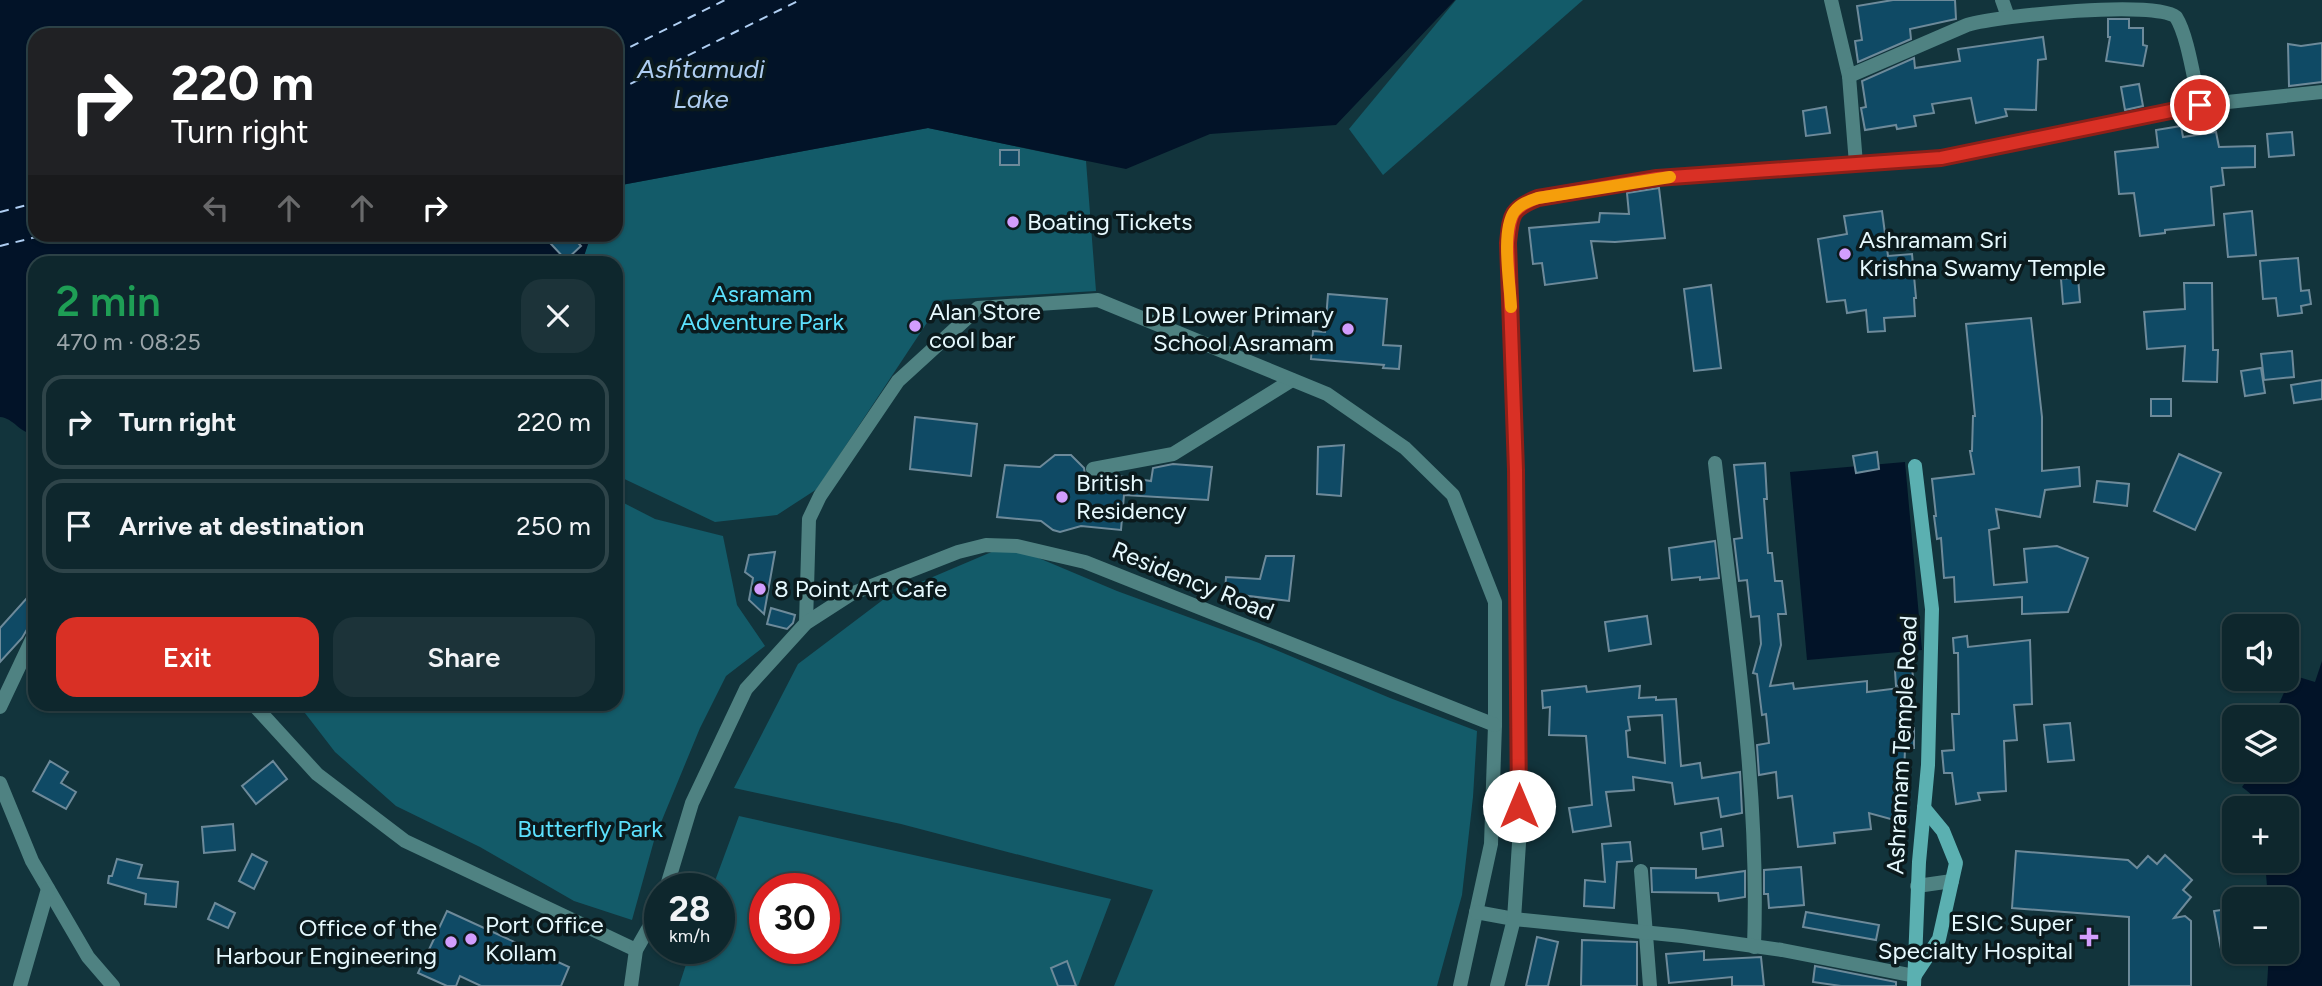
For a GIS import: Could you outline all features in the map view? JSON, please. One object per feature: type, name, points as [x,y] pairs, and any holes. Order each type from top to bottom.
[{"type":"street","points":[[1831,0],[1849,76],[1856,164]]},
{"type":"street","points":[[1849,76],[2005,7],[2134,3],[2164,8],[2175,14],[2182,30],[2200,105]]},
{"type":"street","points":[[1497,986],[1514,919],[1520,828],[1516,470],[1508,243],[1510,223],[1521,204],[1538,198],[1657,178],[1941,158],[2200,105],[2322,92]]},
{"type":"street","points":[[806,623],[809,519],[820,496],[898,381],[978,308],[1098,300],[1328,394],[1405,448],[1453,495],[1495,602],[1491,844],[1460,986]]},
{"type":"street","points":[[1093,469],[1173,454],[1292,380]]},
{"type":"street","points":[[1715,463],[1753,818],[1756,885],[1754,947]]},
{"type":"street","name":"Ashramam Temple Road","points":[[1914,981],[1917,886],[1931,703],[1932,609],[1915,466]]},
{"type":"street","name":"Residency Road","points":[[671,873],[692,803],[746,689],[806,623],[851,594],[958,552],[986,545],[1017,546],[1085,562],[1495,724]]},
{"type":"street","points":[[0,707],[28,648]]},
{"type":"street","points":[[259,711],[317,774],[405,841],[636,950]]},
{"type":"street","points":[[0,783],[32,861],[88,957],[113,986]]},
{"type":"street","points":[[1476,912],[1514,919],[1682,936],[1782,950],[1914,981],[1939,939],[1956,863],[1943,831],[1924,808]]},
{"type":"street","points":[[1641,870],[1650,986]]},
{"type":"street","points":[[1917,886],[1952,881]]},
{"type":"street","points":[[20,986],[48,889]]},
{"type":"street","points":[[631,986],[636,950],[644,936]]},
{"type":"green space","points":[[1456,0],[1583,0],[1383,175],[1349,129]]},
{"type":"green space","name":"Asramam Adventure Park","points":[[928,128],[1086,161],[1096,291],[942,300],[817,489],[777,515],[715,522],[623,478],[623,256],[584,256],[589,242],[623,242],[623,185]]},
{"type":"green space","name":"Butterfly Park","points":[[623,503],[655,519],[723,536],[737,605],[765,646],[726,676],[700,728],[655,837],[632,920],[574,901],[480,847],[396,806],[335,752],[303,711],[623,711]]},
{"type":"green space","points":[[1008,545],[1117,591],[1259,643],[1477,731],[1462,895],[1437,986],[1114,986],[1153,890],[901,824],[734,788],[798,664],[888,596]]},
{"type":"green space","points":[[739,816],[1111,899],[1078,986],[679,986],[686,964],[735,964],[735,873],[718,873]]},
{"type":"water","name":"Ashtamudi Lake","points":[[0,0],[1455,0],[1336,125],[1210,134],[1126,169],[928,128],[623,185],[623,28],[28,28],[28,242],[589,242],[584,256],[28,256],[28,432],[0,417]]},
{"type":"water","points":[[1905,462],[1922,650],[1807,660],[1790,472]]},
{"type":"water","points":[[2322,661],[2322,986],[2267,986],[2268,964],[2299,964],[2299,887],[2267,887],[2266,873],[2299,873],[2299,796],[2252,796],[2242,787],[2246,782],[2299,782],[2299,705],[2278,705],[2285,691],[2299,691],[2299,677],[2315,682]]},
{"type":"building","points":[[1893,0],[1955,0],[1956,19],[1910,29],[1911,39],[1858,62],[1855,41],[1862,40],[1857,6]]},
{"type":"building","points":[[2108,19],[2129,19],[2129,28],[2143,28],[2143,45],[2147,46],[2143,66],[2106,61],[2110,37]]},
{"type":"building","points":[[2043,37],[2046,59],[2038,60],[2036,110],[2005,109],[2007,116],[1976,123],[1971,98],[1932,104],[1934,113],[1914,116],[1916,126],[1897,129],[1896,125],[1865,130],[1861,108],[1866,107],[1862,81],[1914,58],[1915,68],[1960,61],[1958,49]]},
{"type":"building","points":[[2322,43],[2322,82],[2289,86],[2288,44],[2301,46]]},
{"type":"building","points":[[2139,84],[2143,106],[2125,110],[2121,87]]},
{"type":"building","points":[[1826,107],[1830,133],[1806,136],[1803,111]]},
{"type":"building","points":[[2181,126],[2183,137],[2216,132],[2219,147],[2255,146],[2255,167],[2222,168],[2224,185],[2211,187],[2214,225],[2165,230],[2165,233],[2140,236],[2134,193],[2119,194],[2115,152],[2158,147],[2156,130]]},
{"type":"building","points":[[2292,132],[2294,155],[2269,157],[2267,134]]},
{"type":"building","points":[[1000,150],[1019,150],[1019,165],[1000,165]]},
{"type":"building","points":[[1659,188],[1665,238],[1591,241],[1597,278],[1545,285],[1542,263],[1533,264],[1529,228],[1599,222],[1600,213],[1629,214],[1627,193]]},
{"type":"building","points":[[1882,211],[1888,256],[1912,254],[1915,316],[1884,318],[1885,331],[1868,332],[1866,310],[1847,313],[1845,300],[1827,302],[1818,239],[1847,234],[1844,216]]},
{"type":"building","points":[[2252,211],[2256,255],[2228,257],[2224,214]]},
{"type":"building","points":[[577,242],[581,246],[570,256],[562,256],[551,244]]},
{"type":"building","points":[[2298,258],[2301,291],[2309,290],[2311,304],[2301,306],[2302,313],[2278,316],[2276,298],[2263,299],[2260,261]]},
{"type":"building","points":[[2078,277],[2080,302],[2063,304],[2061,279]]},
{"type":"building","points":[[2184,283],[2212,283],[2213,350],[2218,350],[2217,382],[2183,381],[2185,346],[2147,349],[2144,312],[2185,309]]},
{"type":"building","points":[[1711,285],[1721,368],[1694,371],[1684,289]]},
{"type":"building","name":"DB Lower Primary School Asramam","points":[[1328,294],[1387,299],[1383,345],[1401,346],[1399,369],[1383,368],[1384,365],[1311,359],[1313,331],[1325,332]]},
{"type":"building","points":[[2031,318],[2042,417],[2042,471],[2079,467],[2080,486],[2045,490],[2040,517],[1996,509],[1999,528],[1989,530],[1994,585],[2027,582],[2024,549],[2057,546],[2088,558],[2068,612],[2022,614],[2022,597],[1955,602],[1954,577],[1944,578],[1941,538],[1937,539],[1934,516],[1932,479],[1974,474],[1970,451],[1975,416],[1966,324]]},
{"type":"building","points":[[2292,351],[2294,377],[2264,380],[2261,354]]},
{"type":"building","points":[[2261,368],[2265,393],[2245,396],[2241,371]]},
{"type":"building","points":[[2322,380],[2322,399],[2294,403],[2291,385]]},
{"type":"building","points":[[2151,399],[2171,399],[2171,416],[2151,416]]},
{"type":"building","points":[[915,417],[977,424],[971,476],[910,469]]},
{"type":"building","points":[[1344,445],[1341,496],[1317,494],[1318,447]]},
{"type":"building","points":[[1877,452],[1879,469],[1856,473],[1853,456]]},
{"type":"building","points":[[2179,454],[2221,473],[2195,530],[2154,511]]},
{"type":"building","name":"British Residency","points":[[1055,455],[1071,455],[1090,478],[1111,475],[1151,481],[1153,468],[1173,464],[1212,467],[1208,500],[1124,495],[1121,530],[1081,526],[1060,532],[1041,521],[997,517],[1005,465],[1040,467]]},
{"type":"building","points":[[1765,463],[1767,499],[1764,499],[1768,553],[1772,553],[1775,581],[1782,581],[1786,614],[1778,614],[1781,645],[1770,686],[1793,683],[1794,689],[1867,681],[1867,692],[1899,688],[1904,728],[1914,728],[1914,748],[1905,748],[1903,805],[1898,821],[1869,813],[1871,829],[1834,833],[1835,843],[1798,847],[1792,796],[1778,798],[1776,772],[1759,775],[1757,745],[1769,743],[1757,674],[1753,673],[1761,644],[1759,616],[1751,617],[1747,580],[1739,581],[1734,539],[1742,538],[1734,465]]},
{"type":"building","points":[[2097,481],[2129,484],[2127,506],[2094,502]]},
{"type":"building","points":[[1715,541],[1719,578],[1672,580],[1669,548]]},
{"type":"building","name":"8 Point Art Cafe","points":[[775,552],[764,614],[749,600],[753,578],[745,572],[749,555]]},
{"type":"building","points":[[1266,556],[1294,556],[1289,601],[1225,593],[1226,577],[1260,579]]},
{"type":"building","points":[[28,597],[28,628],[0,662],[0,628]]},
{"type":"building","points":[[771,608],[795,615],[793,623],[787,629],[767,624]]},
{"type":"building","points":[[1647,616],[1651,644],[1609,651],[1605,622]]},
{"type":"building","points":[[1967,636],[1968,647],[2030,640],[2032,704],[2014,705],[2017,740],[2004,741],[2006,791],[1978,793],[1980,800],[1956,804],[1952,773],[1944,773],[1942,751],[1954,750],[1952,714],[1959,714],[1958,653],[1954,653],[1953,638]]},
{"type":"building","points":[[1912,669],[1914,684],[1896,686],[1895,671]]},
{"type":"building","points":[[1586,686],[1587,692],[1640,686],[1639,698],[1676,699],[1681,766],[1700,763],[1702,778],[1740,772],[1742,813],[1721,817],[1718,798],[1675,804],[1672,783],[1633,777],[1634,790],[1606,792],[1611,826],[1573,832],[1569,808],[1592,805],[1586,736],[1549,735],[1550,707],[1543,708],[1542,691]],"holes":[[[1662,715],[1665,763],[1628,757],[1628,717]]]},
{"type":"building","points":[[2070,723],[2074,760],[2048,762],[2044,725]]},
{"type":"building","points":[[50,761],[68,772],[61,783],[76,792],[66,809],[33,791]]},
{"type":"building","points":[[273,761],[287,779],[256,804],[242,786]]},
{"type":"building","points":[[233,824],[235,850],[204,853],[202,827]]},
{"type":"building","points":[[1721,829],[1723,846],[1703,849],[1701,833]]},
{"type":"building","points":[[1630,842],[1632,861],[1617,862],[1614,908],[1584,906],[1585,880],[1605,882],[1602,844]]},
{"type":"building","points":[[2016,851],[2128,860],[2137,868],[2148,856],[2157,864],[2165,855],[2192,880],[2183,890],[2191,897],[2174,918],[2185,916],[2191,921],[2191,986],[2129,986],[2129,917],[2012,908]]},
{"type":"building","points":[[252,854],[267,862],[254,889],[239,881]]},
{"type":"building","points":[[117,859],[142,865],[138,878],[178,882],[176,907],[145,904],[146,894],[108,883]]},
{"type":"building","points":[[1801,867],[1804,905],[1769,908],[1768,894],[1764,894],[1764,870]]},
{"type":"building","points":[[1651,868],[1696,869],[1696,878],[1745,871],[1745,897],[1719,901],[1718,893],[1652,892]]},
{"type":"building","points":[[215,903],[235,913],[228,928],[208,919]]},
{"type":"building","points":[[2222,910],[2222,949],[2221,949],[2214,911]]},
{"type":"building","name":"Port Office Kollam","points":[[447,911],[569,967],[561,986],[481,986],[460,976],[456,986],[447,986],[418,973]]},
{"type":"building","points":[[1806,912],[1879,925],[1876,940],[1803,927]]},
{"type":"building","points":[[1537,937],[1558,942],[1548,986],[1526,986]]},
{"type":"building","points":[[1582,940],[1637,942],[1637,986],[1581,986]]},
{"type":"building","points":[[1704,951],[1704,960],[1761,957],[1764,986],[1732,986],[1732,977],[1669,983],[1666,954]]},
{"type":"building","points":[[1067,961],[1076,986],[1058,986],[1051,968]]},
{"type":"building","points":[[1815,966],[1896,982],[1896,986],[1841,986],[1813,982]]},
{"type":"ferry route","points":[[623,51],[725,0]]},
{"type":"ferry route","points":[[623,88],[800,0]]},
{"type":"ferry route","points":[[0,212],[28,205]]},
{"type":"ferry route","points":[[0,246],[28,239]]},
{"type":"slow traffic","points":[[1511,307],[1508,243],[1510,223],[1521,204],[1538,198],[1670,177]]},
{"type":"place","name":"Boating Tickets","points":[[1013,222]]},
{"type":"place","name":"Ashramam Sri Krishna Swamy Temple","points":[[1845,254]]},
{"type":"place","name":"Alan Store cool bar","points":[[915,326]]},
{"type":"place","name":"DB Lower Primary School Asramam","points":[[1348,329]]},
{"type":"place","name":"British Residency","points":[[1062,497]]},
{"type":"place","name":"8 Point Art Cafe","points":[[760,589]]},
{"type":"place","name":"ESIC Super Specialty Hospital","points":[[2089,937]]},
{"type":"place","name":"Port Office Kollam","points":[[471,939]]},
{"type":"place","name":"Office of the Harbour Engineering","points":[[451,942]]},
{"type":"route","points":[[1519,806],[1516,470],[1508,243],[1510,223],[1521,204],[1538,198],[1657,178],[1941,158],[2200,105]]}]
